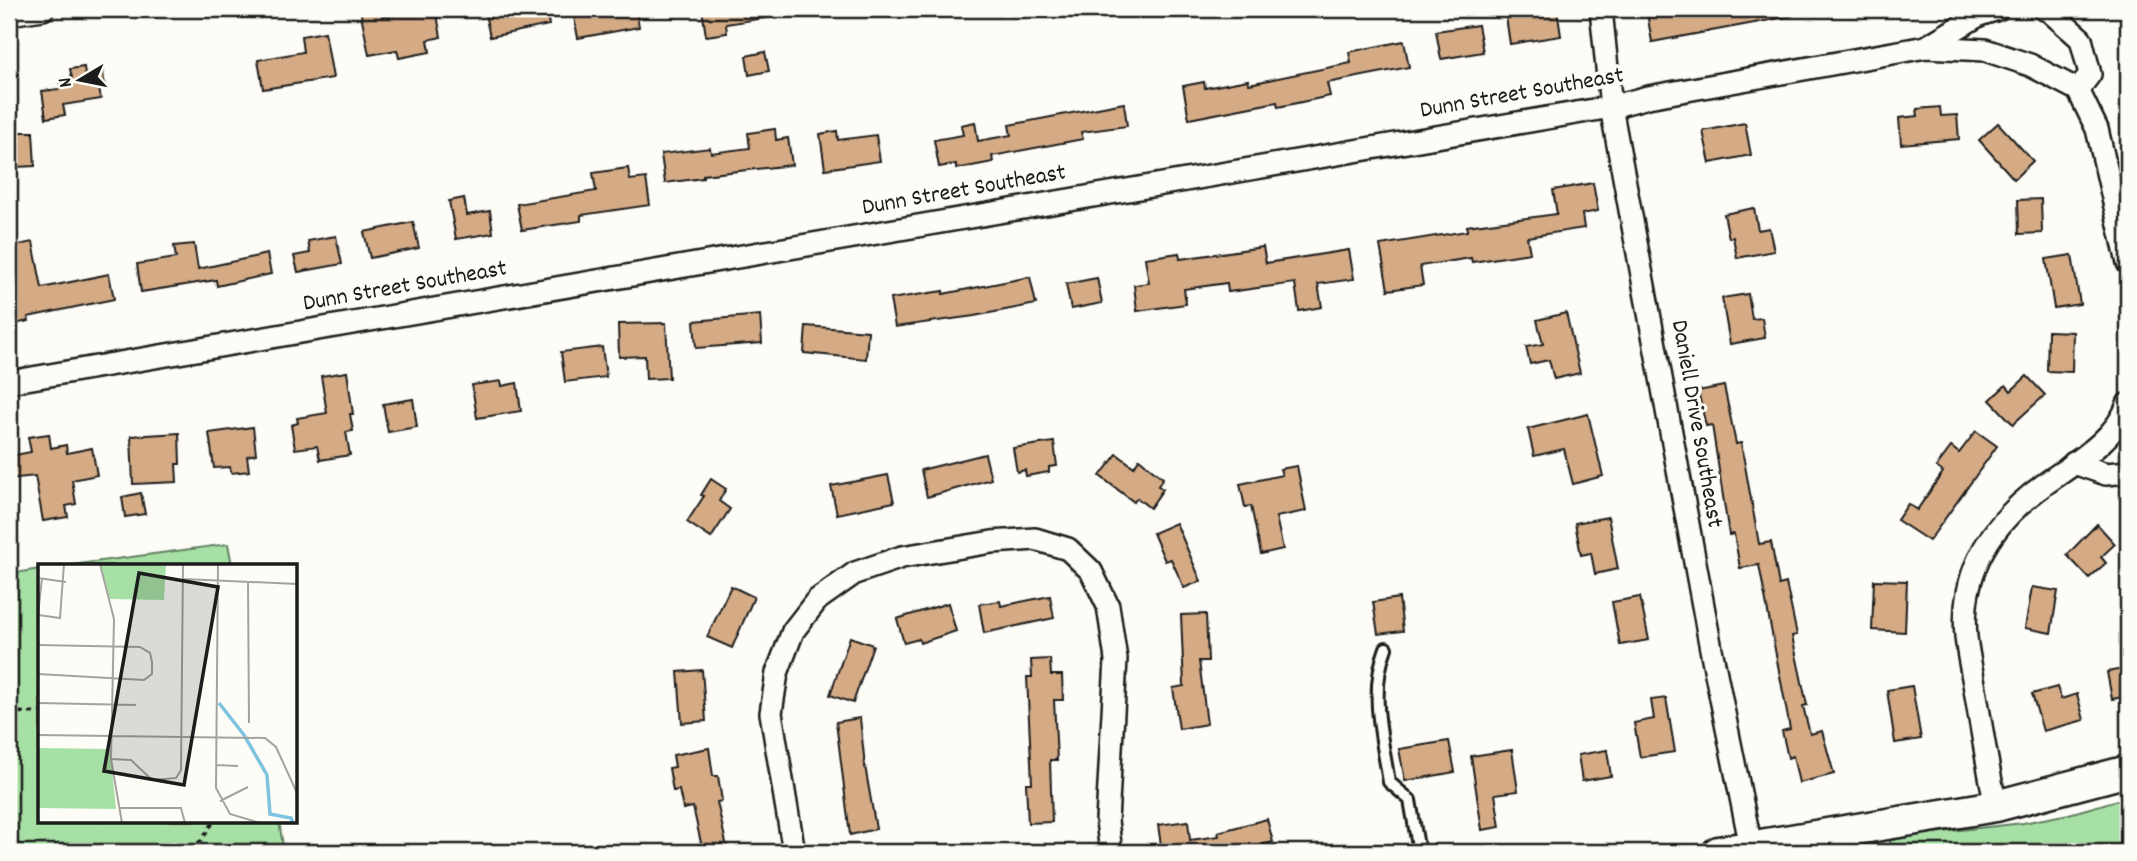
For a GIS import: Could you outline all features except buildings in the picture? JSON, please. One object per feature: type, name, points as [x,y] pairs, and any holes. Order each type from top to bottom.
[{"type":"street","points":[[9,14],[43,9]]},
{"type":"street","name":"Daniell Drive Southeast","points":[[1601,9],[1611,107],[1708,636],[1752,850]]},
{"type":"street","name":"Dunn Street Southeast","points":[[1926,47],[1979,15],[1998,9]]},
{"type":"street","points":[[2044,9],[2081,39],[2090,74],[2078,90],[2097,129],[2128,263]]},
{"type":"street","name":"Dunn Street Southeast","points":[[9,382],[1611,107],[1660,95],[1926,47],[1985,50],[2030,65],[2078,90]]},
{"type":"street","points":[[1996,806],[1966,637],[1966,596],[1979,554],[2001,523],[2033,492],[2102,441],[2128,408]]},
{"type":"street","points":[[2074,463],[2106,474],[2128,472]]},
{"type":"street","points":[[794,852],[771,713],[777,673],[793,631],[817,600],[855,573],[902,558],[992,542],[1035,540],[1068,549],[1091,571],[1108,606],[1116,659],[1107,821],[1111,852]]},
{"type":"street","points":[[1718,852],[1752,850],[1996,806],[2128,771]]},
{"type":"lane","points":[[1386,648],[1379,667],[1376,694],[1383,747],[1389,782],[1410,800],[1419,852]]},
{"type":"path","points":[[9,712],[38,713]]},
{"type":"path","points":[[180,852],[201,841],[213,822]]},
{"type":"green space","points":[[228,544],[232,564],[78,564]]},
{"type":"green space","points":[[38,569],[38,822],[279,822],[284,852],[9,852],[9,574]]},
{"type":"green space","points":[[2128,797],[2128,852],[1892,852],[1889,838],[2023,823],[2069,814]]}]
